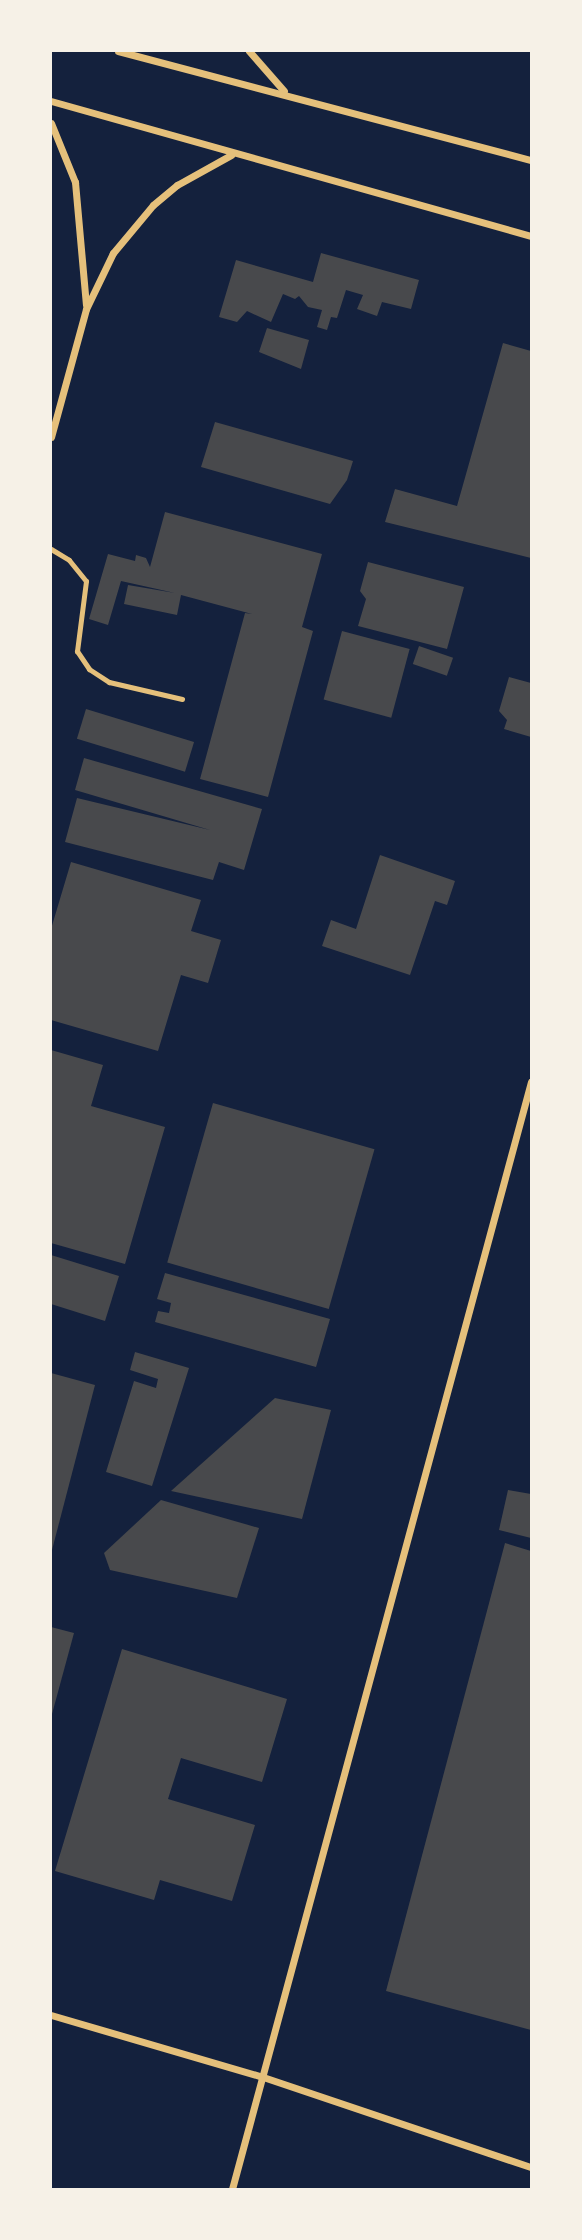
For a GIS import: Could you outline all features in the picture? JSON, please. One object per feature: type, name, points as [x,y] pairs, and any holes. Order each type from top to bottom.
[{"type":"street","points":[[118,51],[284,92],[531,160]]},
{"type":"street","points":[[249,51],[284,92]]},
{"type":"street","points":[[51,101],[232,155],[531,236]]},
{"type":"street","points":[[51,122],[75,182],[86,309]]},
{"type":"street","points":[[51,437],[86,309],[113,253],[153,205],[186,179],[232,155]]},
{"type":"street","points":[[232,2189],[531,1082]]},
{"type":"street","points":[[51,2015],[263,2077],[531,2167]]},
{"type":"lane","points":[[51,549],[69,560],[86,581],[77,651],[89,669],[109,682],[182,699]]},
{"type":"building","points":[[321,253],[419,280],[411,309],[382,302],[377,316],[357,309],[363,295],[346,290],[337,318],[331,317],[327,330],[317,327],[322,310],[308,307],[299,296],[295,299],[283,294],[271,322],[247,311],[237,322],[219,317],[236,260],[313,282]]},
{"type":"building","points":[[267,328],[309,340],[301,369],[259,352]]},
{"type":"building","points":[[503,343],[531,351],[531,558],[385,522],[395,489],[457,506]]},
{"type":"building","points":[[215,422],[353,461],[347,480],[330,504],[201,467]]},
{"type":"building","points":[[165,512],[322,554],[302,627],[313,631],[268,797],[200,779],[245,613],[252,614],[181,595],[177,615],[124,604],[128,585],[175,593],[121,581],[108,625],[89,619],[108,554],[135,561],[136,555],[146,558],[150,567]]},
{"type":"building","points":[[368,562],[464,587],[447,649],[358,626],[366,599],[360,591]]},
{"type":"building","points":[[342,631],[410,649],[391,718],[324,700]]},
{"type":"building","points":[[419,646],[453,658],[447,676],[413,664]]},
{"type":"building","points":[[509,677],[531,683],[531,737],[504,729],[507,720],[499,711]]},
{"type":"building","points":[[86,709],[194,742],[185,772],[77,739]]},
{"type":"building","points":[[84,758],[262,809],[244,870],[219,862],[213,880],[65,842],[77,798],[210,830],[75,790]]},
{"type":"building","points":[[380,855],[455,881],[447,905],[435,901],[410,975],[322,946],[331,920],[356,929]]},
{"type":"building","points":[[71,862],[201,900],[191,931],[221,940],[208,983],[181,975],[158,1051],[51,1020],[51,929]]},
{"type":"building","points":[[51,1050],[103,1065],[91,1106],[165,1127],[125,1264],[51,1243]]},
{"type":"building","points":[[213,1103],[374,1149],[329,1309],[167,1263]]},
{"type":"building","points":[[51,1255],[119,1276],[105,1321],[51,1304]]},
{"type":"building","points":[[165,1273],[330,1319],[316,1367],[155,1322],[158,1311],[169,1313],[171,1303],[157,1299]]},
{"type":"building","points":[[135,1352],[189,1368],[152,1486],[106,1472],[134,1381],[156,1388],[158,1379],[130,1370]]},
{"type":"building","points":[[51,1373],[95,1385],[52,1550],[51,1550]]},
{"type":"building","points":[[275,1398],[331,1410],[302,1519],[171,1491]]},
{"type":"building","points":[[508,1490],[531,1494],[531,1538],[499,1530]]},
{"type":"building","points":[[161,1500],[259,1528],[237,1598],[110,1570],[104,1553]]},
{"type":"building","points":[[505,1543],[531,1551],[531,2030],[386,1991]]},
{"type":"building","points":[[51,1627],[74,1633],[52,1714],[51,1714]]},
{"type":"building","points":[[122,1649],[287,1699],[262,1782],[181,1758],[168,1799],[255,1825],[232,1901],[160,1880],[154,1900],[55,1871]]}]
